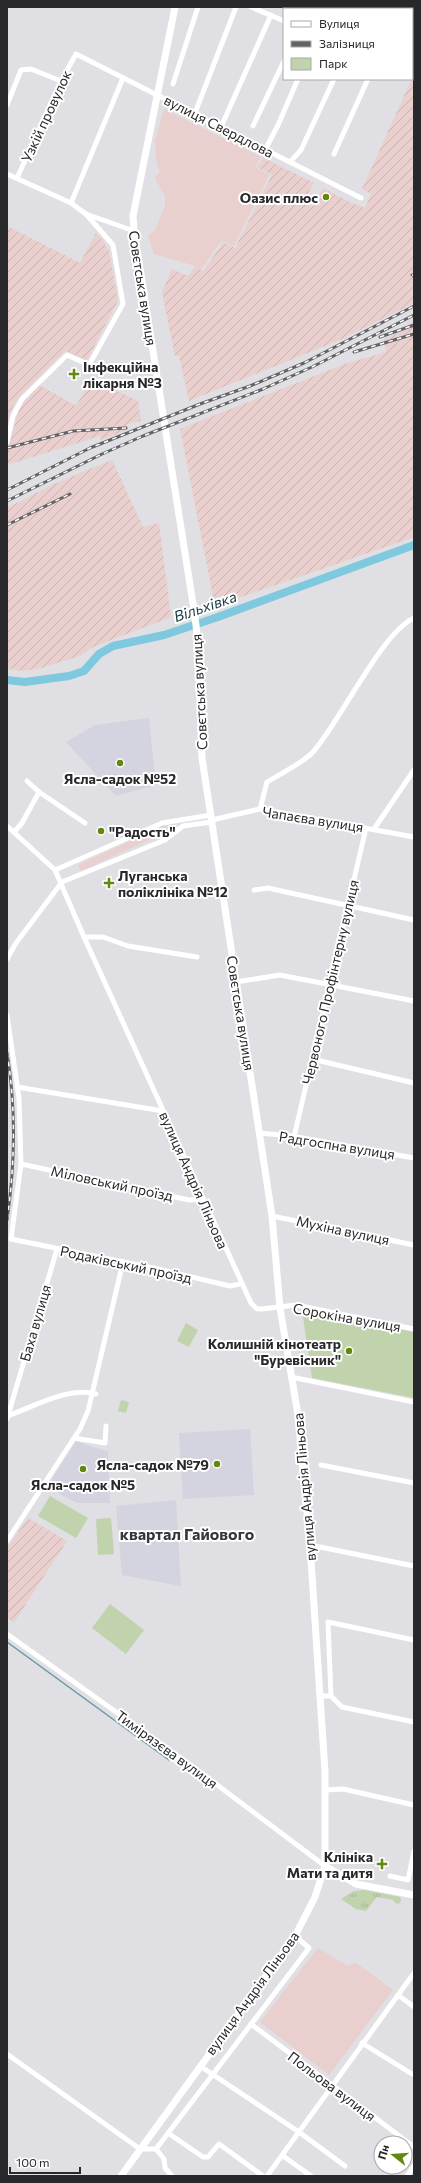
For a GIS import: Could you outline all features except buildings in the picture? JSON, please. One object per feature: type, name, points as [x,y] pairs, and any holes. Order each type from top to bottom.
[{"type":"main road","name":"Совєтська вулиця","points":[[175,7],[156,94],[133,216],[134,231],[194,610],[198,641],[202,758],[272,1216],[280,1308]]},
{"type":"main road","name":"вулиця Андрія Ліньова","points":[[121,2176],[295,1936],[315,1897],[325,1866],[326,1790],[310,1545],[298,1415],[280,1308]]},
{"type":"main road","points":[[325,1866],[356,1884],[414,1895]]},
{"type":"street","points":[[173,84],[198,7]]},
{"type":"street","points":[[195,113],[236,7]]},
{"type":"street","points":[[251,7],[283,21]]},
{"type":"street","points":[[221,127],[271,15]]},
{"type":"street","name":"вулиця Свердлова","points":[[76,54],[361,198]]},
{"type":"street","name":"Узкій провулок","points":[[17,178],[61,80],[76,54]]},
{"type":"street","points":[[253,126],[283,63]]},
{"type":"street","points":[[7,105],[21,70],[31,69],[61,80]]},
{"type":"street","points":[[71,203],[123,78]]},
{"type":"street","points":[[265,150],[278,125],[298,80]]},
{"type":"street","points":[[290,162],[302,150],[334,80]]},
{"type":"street","points":[[334,154],[368,80]]},
{"type":"street","points":[[7,174],[71,203],[86,214],[113,245],[123,304],[89,365],[67,355],[22,399],[13,416],[7,442]]},
{"type":"street","points":[[86,214],[134,231]]},
{"type":"street","points":[[260,809],[267,782],[313,753],[349,701],[378,654],[406,622],[414,618]]},
{"type":"street","points":[[374,829],[413,773]]},
{"type":"street","points":[[27,781],[40,792],[85,823]]},
{"type":"street","points":[[14,832],[22,823],[40,792]]},
{"type":"street","name":"Чапаєва вулиця","points":[[62,882],[164,840],[183,826],[260,809],[414,837]]},
{"type":"street","name":"Чапаєва вулиця","points":[[55,870],[162,823],[211,819]]},
{"type":"street","name":"вулиця Андрія Ліньова","points":[[7,826],[55,870],[62,882],[84,936],[204,1199],[240,1284],[251,1303],[257,1308],[280,1308]]},
{"type":"street","name":"Червоного Профінтерну вулиця","points":[[294,1137],[366,828]]},
{"type":"street","points":[[7,959],[16,944],[62,882]]},
{"type":"street","points":[[254,890],[268,888],[414,920]]},
{"type":"street","points":[[84,936],[103,938],[128,946],[197,957]]},
{"type":"street","points":[[236,982],[280,975],[414,1001]]},
{"type":"street","points":[[7,1015],[19,1098],[21,1164]]},
{"type":"street","points":[[312,1059],[414,1083]]},
{"type":"street","points":[[17,1087],[163,1111]]},
{"type":"street","name":"Радгоспна вулиця","points":[[259,1133],[294,1137],[414,1158]]},
{"type":"street","name":"Міловський проїзд","points":[[21,1164],[189,1200],[204,1199]]},
{"type":"street","name":"Родаківський проїзд","points":[[21,1164],[11,1239],[230,1286],[240,1284]]},
{"type":"street","name":"Мухіна вулиця","points":[[272,1216],[414,1245]]},
{"type":"street","name":"Баха вулиця","points":[[8,1417],[57,1249]]},
{"type":"street","points":[[7,1541],[74,1438],[88,1411],[94,1393],[123,1262]]},
{"type":"street","name":"Сорокіна вулиця","points":[[280,1308],[296,1305],[414,1329]]},
{"type":"street","points":[[291,1377],[414,1402]]},
{"type":"street","points":[[8,1417],[67,1393],[85,1390],[94,1393]]},
{"type":"street","points":[[74,1438],[105,1443],[106,1426]]},
{"type":"street","points":[[321,1465],[414,1483]]},
{"type":"street","points":[[310,1545],[414,1566]]},
{"type":"street","points":[[414,1640],[328,1622],[332,1696],[342,1707],[414,1722]]},
{"type":"street","name":"Тимірязєва вулиця","points":[[7,1634],[204,1775],[325,1866]]},
{"type":"street","points":[[320,1696],[332,1696]]},
{"type":"street","points":[[326,1790],[343,1790],[414,1806]]},
{"type":"street","points":[[390,1876],[408,1880],[414,1851]]},
{"type":"street","points":[[156,2149],[308,1948],[295,1936]]},
{"type":"street","points":[[267,2176],[333,2087],[362,2043],[414,1973]]},
{"type":"street","points":[[398,1995],[414,2007]]},
{"type":"street","name":"Польова вулиця","points":[[251,2024],[414,2147]]},
{"type":"street","points":[[362,2043],[412,2074]]},
{"type":"street","points":[[7,2054],[140,2149],[156,2149]]},
{"type":"street","points":[[200,2066],[299,2132],[345,2166]]},
{"type":"street","points":[[168,2133],[203,2156],[208,2157],[219,2144],[263,2176]]},
{"type":"street","points":[[156,2149],[164,2159],[165,2168],[172,2176]]},
{"type":"street","points":[[283,2156],[311,2176]]},
{"type":"street","points":[[407,2176],[414,2166]]},
{"type":"shaded area","points":[[414,74],[414,303],[342,339],[189,401],[179,356],[175,356],[162,292],[172,269],[188,276],[196,266],[203,271],[223,243],[235,248],[272,175],[257,167],[263,158],[314,183],[303,202],[312,207],[323,188],[355,205],[356,204],[365,208],[371,194],[362,189],[411,80],[413,80]]},
{"type":"shaded area","points":[[164,109],[261,157],[255,167],[269,175],[234,246],[221,241],[202,268],[154,254],[148,236],[155,230],[165,206],[165,196],[155,178],[160,171],[157,165],[155,141]]},
{"type":"shaded area","points":[[7,226],[80,263],[96,233],[109,251],[118,301],[87,360],[65,351],[21,395],[11,410],[7,426]]},
{"type":"shaded area","points":[[414,322],[414,537],[215,606],[180,429],[345,364],[386,352],[384,339],[410,328],[408,324]]},
{"type":"shaded area","points":[[92,379],[138,401],[141,421],[127,424],[127,430],[101,440],[100,436],[7,465],[7,453],[19,408],[39,385],[76,406]]},
{"type":"shaded area","points":[[112,460],[143,527],[159,523],[171,617],[93,647],[80,656],[41,668],[24,671],[7,669],[7,508],[54,484]]},
{"type":"shaded area","name":"Ясла-садок №52","points":[[149,718],[156,785],[116,796],[66,742],[95,725]]},
{"type":"shaded area","points":[[165,825],[168,831],[81,871],[78,865]]},
{"type":"shaded area","name":"Ясла-садок №79","points":[[250,1429],[254,1495],[183,1499],[179,1433]]},
{"type":"shaded area","name":"Ясла-садок №5","points":[[76,1441],[108,1452],[110,1503],[77,1503],[47,1487]]},
{"type":"shaded area","points":[[176,1500],[181,1586],[122,1575],[116,1506]]},
{"type":"shaded area","points":[[28,1518],[67,1541],[14,1622],[7,1618],[7,1548]]},
{"type":"shaded area","points":[[318,1948],[348,1966],[356,1963],[393,1990],[329,2075],[260,2022]]},
{"type":"green space","points":[[302,1310],[414,1332],[414,1398],[312,1378]]},
{"type":"green space","points":[[186,1323],[198,1330],[189,1347],[177,1341]]},
{"type":"green space","points":[[121,1400],[129,1402],[126,1413],[118,1411]]},
{"type":"green space","points":[[50,1496],[88,1518],[76,1538],[38,1516]]},
{"type":"green space","points":[[111,1518],[114,1554],[98,1555],[96,1519]]},
{"type":"green space","points":[[110,1604],[144,1630],[126,1654],[92,1628]]},
{"type":"green space","points":[[364,1890],[400,1897],[401,1900],[400,1903],[396,1904],[393,1900],[377,1897],[366,1911],[356,1909],[341,1899],[354,1891]]},
{"type":"water","points":[[414,543],[414,548],[387,557],[385,553]]},
{"type":"waterway","name":"Вільхівка","points":[[7,680],[25,682],[69,676],[84,671],[99,654],[113,646],[164,635],[218,617],[414,545]]},
{"type":"waterway","points":[[7,1642],[169,1760]]},
{"type":"railway","points":[[7,490],[90,448],[200,404],[250,386],[304,363],[414,306]]},
{"type":"railway","points":[[7,501],[102,454],[143,436],[263,389],[312,367],[414,315]]},
{"type":"railway","points":[[380,337],[414,325]]},
{"type":"railway","points":[[354,352],[414,334]]},
{"type":"railway","points":[[7,448],[73,431],[126,428]]},
{"type":"railway","points":[[7,525],[70,494]]},
{"type":"railway","points":[[7,1053],[13,1115],[12,1178],[7,1220]]},
{"type":"place","name":"Оазис плюс","points":[[326,197]]},
{"type":"place","name":"Інфекційна лікарня №3","points":[[74,374]]},
{"type":"place","name":"Ясла-садок №52","points":[[120,763]]},
{"type":"place","name":"\"Радость\"","points":[[101,831]]},
{"type":"place","name":"Луганська поліклініка №12","points":[[109,883]]},
{"type":"place","name":"Колишній кінотеатр \"Буревісник\"","points":[[349,1351]]},
{"type":"place","name":"Ясла-садок №79","points":[[217,1464]]},
{"type":"place","name":"Ясла-садок №5","points":[[83,1469]]},
{"type":"place","name":"Клініка Мати та дитя","points":[[382,1864]]},
{"type":"district","name":"квартал Гайового","points":[[187,1533]]}]
